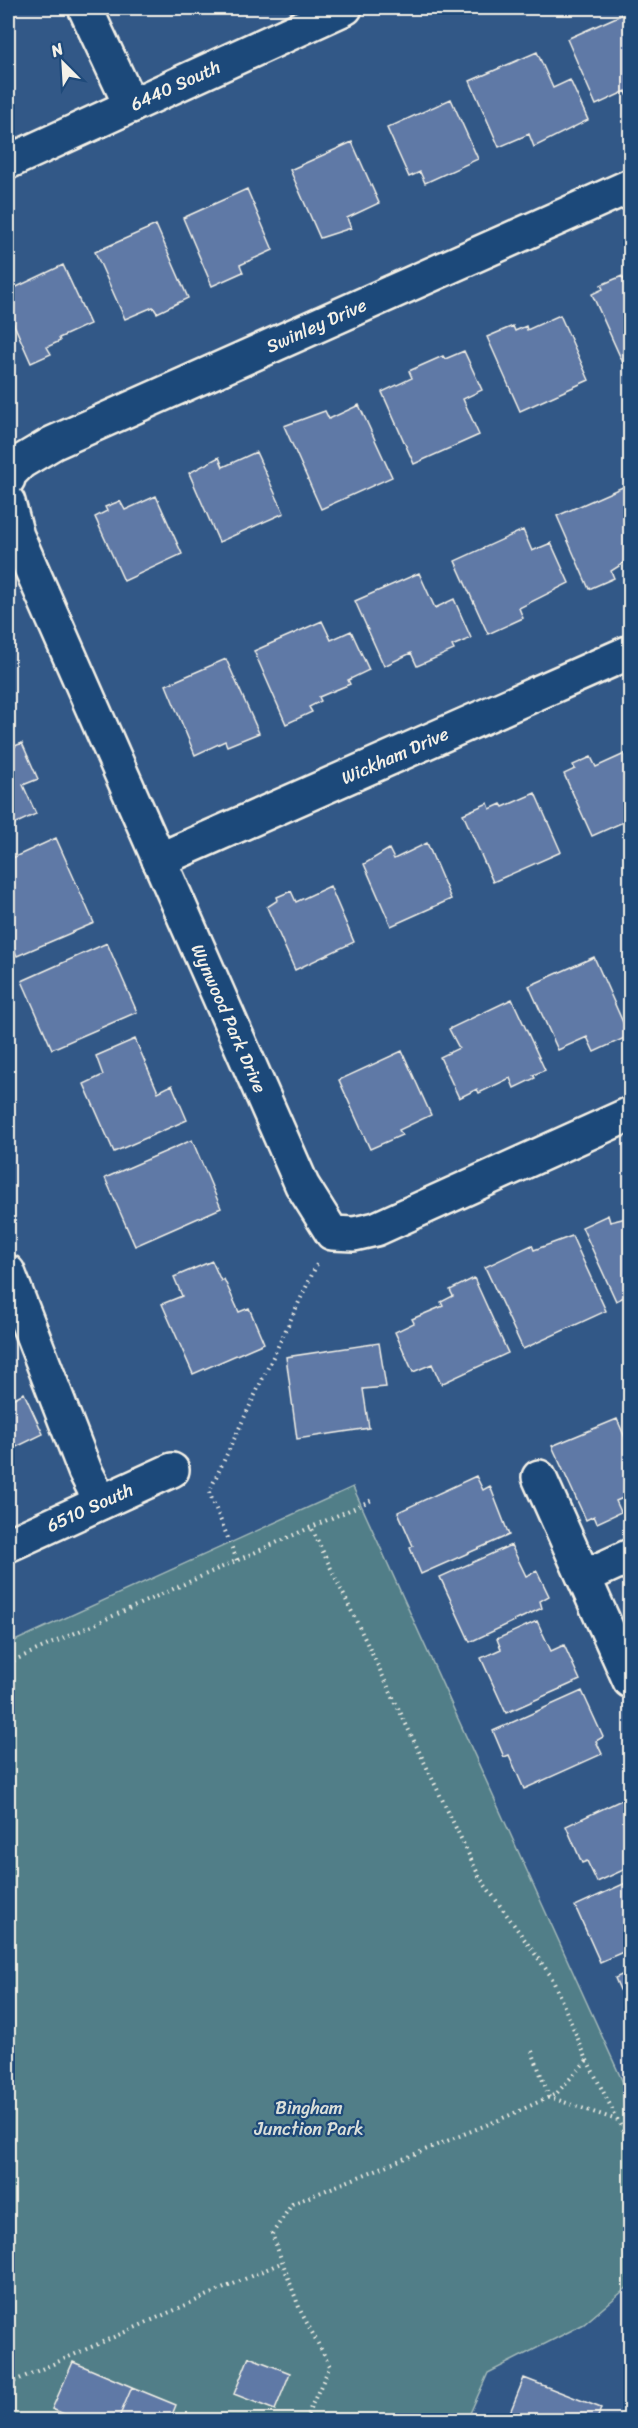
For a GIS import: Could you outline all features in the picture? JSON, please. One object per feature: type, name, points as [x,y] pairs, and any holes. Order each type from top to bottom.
[{"type":"street","points":[[85,8],[131,106]]},
{"type":"street","name":"6440 South","points":[[8,162],[345,8]]},
{"type":"street","name":"Swinley Drive","points":[[8,475],[21,462],[53,442],[630,186]]},
{"type":"street","name":"Wynwood Park Drive","points":[[8,502],[16,536],[302,1185],[332,1233]]},
{"type":"street","name":"Wickham Drive","points":[[159,860],[630,652]]},
{"type":"street","points":[[332,1233],[354,1234],[376,1229],[630,1114]]},
{"type":"street","points":[[8,1272],[85,1471],[101,1502]]},
{"type":"street","name":"6510 South","points":[[8,1545],[172,1470]]},
{"type":"street","points":[[539,1477],[630,1681]]},
{"type":"street","points":[[584,1577],[630,1556]]},
{"type":"path","points":[[237,1560],[209,1492],[332,1233]]},
{"type":"path","points":[[8,1663],[374,1499]]},
{"type":"path","points":[[311,1527],[480,1878],[551,1976],[586,2060],[630,2144]]},
{"type":"path","points":[[531,2051],[549,2097],[617,2120]]},
{"type":"path","points":[[305,2421],[330,2366],[300,2310],[272,2234],[292,2204],[556,2094],[586,2060]]},
{"type":"path","points":[[8,2376],[10,2383],[283,2262]]},
{"type":"path","points":[[630,2265],[628,2280],[630,2283]]},
{"type":"green space","name":"Bingham Junction Park","points":[[353,1487],[630,2098],[630,2285],[584,2324],[488,2373],[467,2420],[8,2420],[8,1644]]},
{"type":"building","points":[[630,11],[630,103],[626,91],[596,105],[567,39]]},
{"type":"building","points":[[537,52],[553,88],[570,80],[588,120],[534,147],[529,134],[499,147],[470,81]]},
{"type":"building","points":[[451,99],[478,159],[425,183],[420,172],[409,177],[387,128]]},
{"type":"building","points":[[352,142],[379,203],[347,218],[351,228],[320,238],[290,170]]},
{"type":"building","points":[[247,189],[273,250],[240,265],[243,272],[212,286],[183,218]]},
{"type":"building","points":[[156,225],[188,298],[157,313],[153,307],[125,319],[95,252]]},
{"type":"building","points":[[63,265],[90,324],[59,338],[60,341],[47,347],[51,354],[31,363],[8,311],[8,291]]},
{"type":"building","points":[[622,276],[626,284],[630,282],[630,360],[623,363],[592,294],[603,289],[601,285]]},
{"type":"building","points":[[560,315],[589,380],[520,411],[487,337],[513,326],[515,331],[526,326],[527,330]]},
{"type":"building","points":[[464,351],[482,390],[463,399],[479,435],[414,464],[382,392],[412,378],[409,371],[443,356],[445,359]]},
{"type":"building","points":[[359,405],[392,477],[321,509],[284,426],[325,411],[329,419]]},
{"type":"building","points":[[256,452],[284,513],[219,542],[189,473],[219,457],[223,467]]},
{"type":"building","points":[[625,486],[630,497],[630,559],[611,571],[614,578],[589,589],[557,516]]},
{"type":"building","points":[[156,496],[182,554],[124,581],[95,517],[107,511],[105,507],[120,501],[125,510]]},
{"type":"building","points":[[523,530],[532,551],[551,543],[569,583],[519,608],[523,618],[488,634],[455,561]]},
{"type":"building","points":[[419,573],[435,608],[454,599],[471,638],[452,646],[454,650],[417,666],[411,653],[384,666],[355,601]]},
{"type":"building","points":[[322,621],[331,640],[351,631],[369,670],[348,680],[350,684],[319,697],[321,701],[309,707],[312,712],[286,724],[254,651]]},
{"type":"building","points":[[226,659],[259,733],[227,746],[225,741],[195,755],[166,685]]},
{"type":"building","points":[[22,743],[38,779],[23,785],[36,814],[8,827],[8,749]]},
{"type":"building","points":[[629,752],[630,819],[592,836],[564,774],[575,769],[573,765],[591,757],[596,767]]},
{"type":"building","points":[[535,793],[561,852],[493,882],[463,814],[488,803],[490,809],[501,804],[503,807]]},
{"type":"building","points":[[56,838],[94,923],[17,956],[8,935],[8,860]]},
{"type":"building","points":[[427,843],[451,899],[391,926],[364,864],[389,849],[394,859]]},
{"type":"building","points":[[330,886],[354,942],[295,970],[267,907],[278,900],[277,897],[291,891],[296,902]]},
{"type":"building","points":[[107,943],[137,1012],[52,1049],[22,981]]},
{"type":"building","points":[[594,957],[629,1036],[594,1052],[587,1037],[558,1050],[529,986]]},
{"type":"building","points":[[512,999],[545,1070],[533,1075],[535,1078],[514,1088],[510,1078],[479,1093],[477,1089],[459,1098],[440,1057],[459,1048],[449,1029]]},
{"type":"building","points":[[135,1039],[158,1092],[172,1085],[187,1120],[114,1152],[84,1084],[103,1075],[96,1056]]},
{"type":"building","points":[[402,1051],[431,1115],[399,1130],[402,1135],[370,1149],[339,1080]]},
{"type":"building","points":[[192,1140],[221,1208],[135,1246],[105,1178]]},
{"type":"building","points":[[608,1215],[610,1222],[630,1217],[630,1294],[616,1301],[582,1227]]},
{"type":"building","points":[[572,1236],[606,1311],[523,1349],[485,1267],[532,1245],[534,1250]]},
{"type":"building","points":[[212,1261],[221,1281],[224,1279],[239,1312],[249,1308],[264,1343],[193,1374],[162,1304],[182,1296],[174,1277]]},
{"type":"building","points":[[474,1278],[508,1353],[441,1384],[432,1364],[413,1372],[395,1332],[414,1323],[412,1319],[443,1306],[441,1302],[453,1296],[450,1290]]},
{"type":"building","points":[[379,1343],[386,1387],[363,1389],[369,1428],[297,1439],[286,1357]]},
{"type":"building","points":[[24,1393],[43,1434],[8,1451],[8,1401]]},
{"type":"building","points":[[630,1397],[630,1417],[623,1400]]},
{"type":"building","points":[[617,1419],[630,1449],[630,1495],[616,1501],[621,1512],[597,1523],[594,1516],[586,1520],[552,1446]]},
{"type":"building","points":[[476,1476],[483,1490],[490,1486],[509,1535],[421,1574],[410,1548],[413,1546],[398,1512]]},
{"type":"building","points":[[511,1545],[526,1576],[537,1571],[549,1596],[540,1601],[542,1608],[470,1642],[440,1577]]},
{"type":"building","points":[[537,1621],[551,1651],[564,1645],[580,1680],[506,1713],[481,1658],[501,1649],[497,1639]]},
{"type":"building","points":[[582,1691],[603,1737],[596,1741],[602,1754],[524,1789],[509,1755],[504,1757],[493,1731]]},
{"type":"building","points":[[630,1796],[630,1867],[597,1882],[587,1861],[582,1863],[566,1826]]},
{"type":"building","points":[[630,1881],[630,1949],[600,1962],[575,1906]]},
{"type":"building","points":[[630,1971],[630,2013],[615,1978]]},
{"type":"building","points":[[249,2357],[290,2373],[275,2410],[234,2394]]},
{"type":"building","points":[[73,2362],[132,2387],[118,2420],[79,2420],[52,2409]]},
{"type":"building","points":[[524,2378],[601,2408],[597,2420],[507,2420]]},
{"type":"building","points":[[132,2387],[176,2405],[170,2420],[118,2420]]}]
